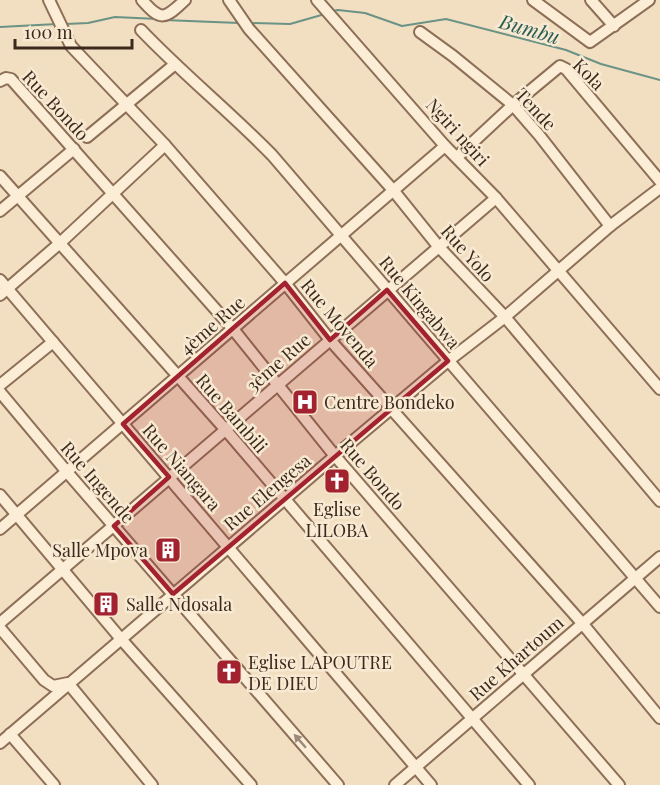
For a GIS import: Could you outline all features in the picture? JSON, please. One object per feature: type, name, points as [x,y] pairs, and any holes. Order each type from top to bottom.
[{"type":"street","name":"Rue Movenda","points":[[49,0],[71,46],[165,145],[285,283],[330,340],[582,623],[660,718]]},
{"type":"street","points":[[142,0],[154,13],[162,16],[169,16],[185,0]]},
{"type":"street","name":"Rue Yolo","points":[[229,0],[249,29],[393,190],[438,246],[505,317],[660,501]]},
{"type":"street","name":"Ngiri ngiri","points":[[317,0],[446,146],[496,198],[660,388]]},
{"type":"street","points":[[533,0],[588,41],[593,41],[649,0]]},
{"type":"street","points":[[591,0],[615,26]]},
{"type":"street","name":"Rue Kingabwa","points":[[141,30],[174,65],[253,135],[342,235],[660,607]]},
{"type":"street","name":"Tende","points":[[420,32],[513,105],[610,226]]},
{"type":"street","points":[[87,137],[174,65]]},
{"type":"street","name":"Kola","points":[[457,157],[556,68],[564,67],[660,181]]},
{"type":"street","name":"Rue Bondo","points":[[3,80],[11,79],[233,329],[335,456],[619,785]]},
{"type":"street","points":[[2,288],[60,243],[165,145]]},
{"type":"street","name":"4ème Rue","points":[[0,528],[446,146]]},
{"type":"street","points":[[0,211],[74,149]]},
{"type":"street","name":"Rue Bambili","points":[[0,176],[225,429],[529,785]]},
{"type":"street","name":"Rue Elengesa","points":[[0,743],[335,456],[448,361],[505,317],[610,226],[660,188]]},
{"type":"street","name":"3ème Rue","points":[[0,623],[496,198]]},
{"type":"street","name":"Rue Niangara","points":[[2,288],[53,342],[123,423],[431,785]]},
{"type":"street","points":[[0,385],[53,342]]},
{"type":"street","name":"Rue Ingende","points":[[0,392],[338,785]]},
{"type":"street","points":[[0,495],[121,639],[251,785]]},
{"type":"street","name":"Rue Khartoum","points":[[395,785],[660,557]]},
{"type":"street","points":[[0,628],[44,680],[53,686],[68,683],[152,785]]},
{"type":"street","points":[[10,734],[54,785]]},
{"type":"highlighted area","points":[[285,283],[330,340],[387,290],[448,361],[173,594],[114,526],[169,477],[123,424]]},
{"type":"waterway","name":"Bumbu","points":[[333,11],[365,13],[402,26],[446,19],[566,50],[601,64],[660,80]]},
{"type":"waterway","name":"Bumbu","points":[[251,23],[290,24],[325,14]]},
{"type":"waterway","name":"Bumbu","points":[[66,24],[88,23],[115,17],[158,19]]},
{"type":"waterway","name":"Bumbu","points":[[164,20],[239,23]]},
{"type":"waterway","name":"Bumbu","points":[[0,27],[57,24]]},
{"type":"place","name":"Centre Bondeko","points":[[305,402]]},
{"type":"place","name":"Eglise LILOBA","points":[[337,481]]},
{"type":"place","name":"Salle Mpova","points":[[168,550]]},
{"type":"place","name":"Salle Ndosala","points":[[106,604]]},
{"type":"place","name":"Eglise LAPOUTRE DE DIEU","points":[[229,672]]}]
